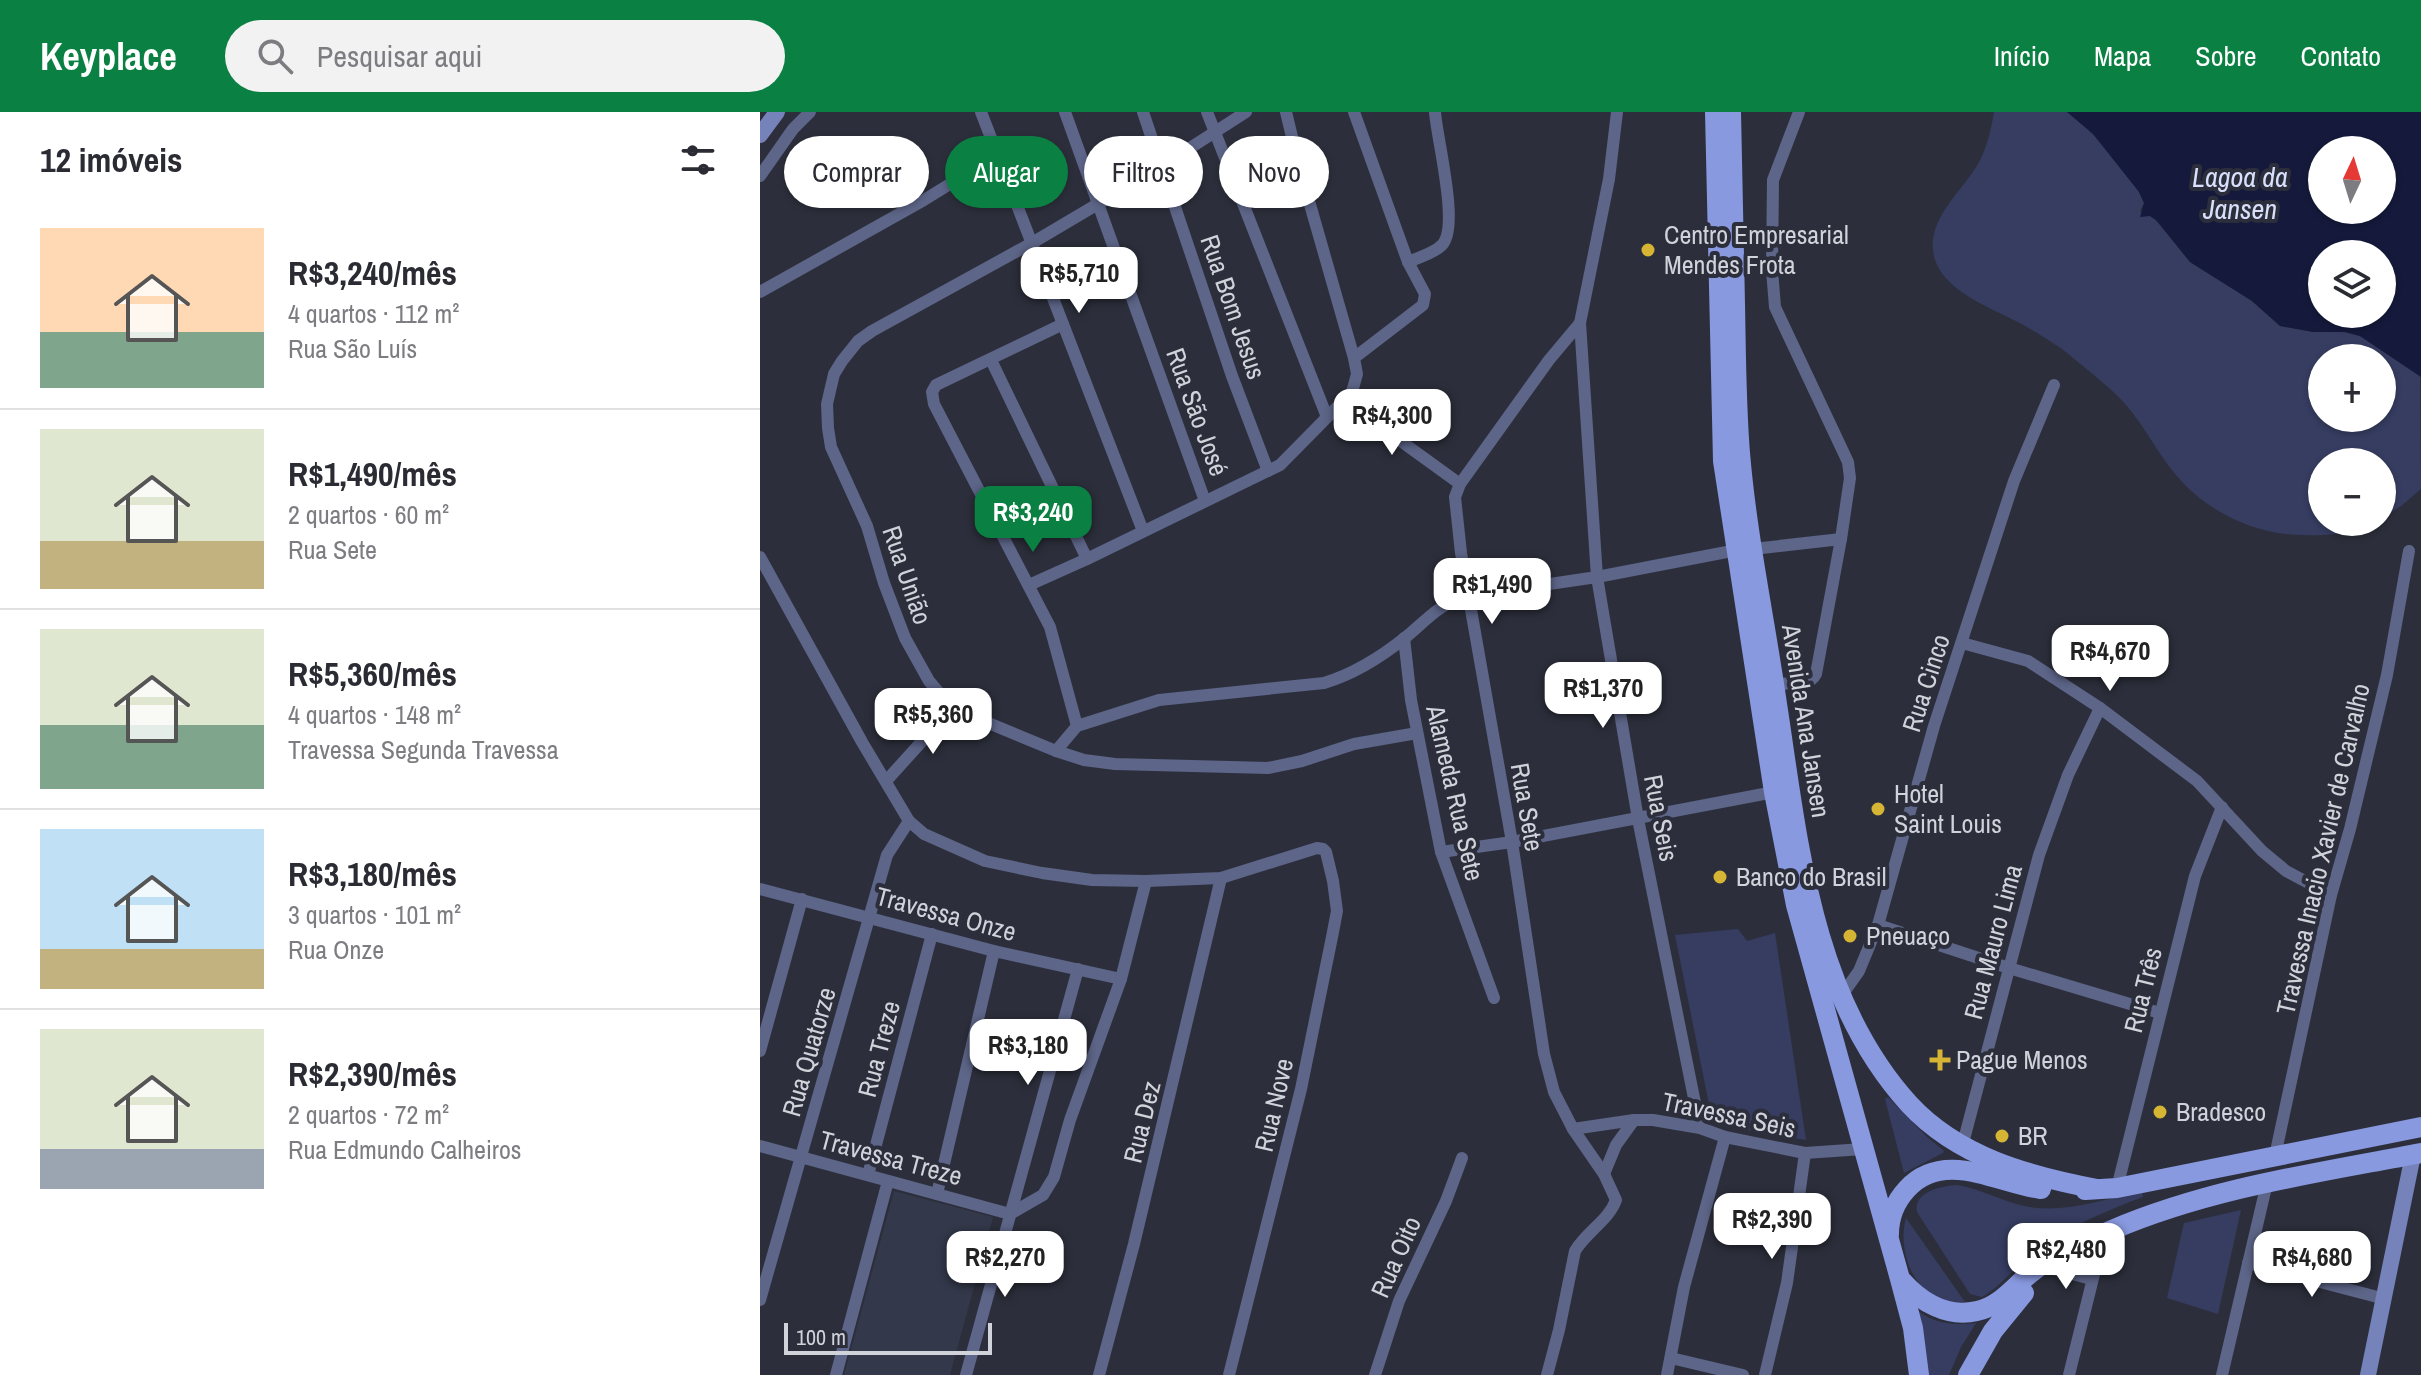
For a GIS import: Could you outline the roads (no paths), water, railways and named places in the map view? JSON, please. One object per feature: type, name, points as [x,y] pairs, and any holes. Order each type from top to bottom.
[{"type":"main road","name":"Avenida Ana Jansen","points":[[1715,112],[1721,436],[1774,683],[1803,864],[1827,958],[1857,1028],[1893,1084],[1921,1116],[1962,1147],[1990,1160],[2038,1176],[2107,1189]]},
{"type":"main road","name":"Avenida Ana Jansen","points":[[1731,112],[1737,417],[1745,550],[1774,792],[1796,905],[1913,1328],[1919,1375]]},
{"type":"main road","points":[[1889,1238],[1890,1218],[1899,1198],[1915,1181],[1935,1171],[1974,1172],[2046,1189],[2107,1189],[2421,1127]]},
{"type":"main road","points":[[1900,1279],[1934,1307],[1960,1313],[1977,1311],[1998,1302],[2046,1262],[2104,1234],[2186,1203],[2267,1183],[2417,1154]]},
{"type":"main road","points":[[1968,1375],[2007,1313],[2050,1268],[2104,1234]]},
{"type":"street","points":[[760,135],[777,112]]},
{"type":"street","points":[[760,176],[793,129],[810,112]]},
{"type":"street","points":[[981,112],[990,136]]},
{"type":"street","name":"Rua São José","points":[[1065,112],[1084,165]]},
{"type":"street","name":"Rua Bom Jesus","points":[[1143,112],[1151,136]]},
{"type":"street","points":[[1207,112],[1327,417]]},
{"type":"street","name":"Rua União","points":[[1203,139],[1246,112]]},
{"type":"street","points":[[1029,585],[1268,471],[1293,453],[1352,392],[1356,379],[1354,358],[1286,112]]},
{"type":"street","points":[[1354,112],[1408,262],[1426,297],[1415,313],[1354,358]]},
{"type":"street","points":[[1408,262],[1432,252],[1442,245],[1449,234],[1450,213],[1435,112]]},
{"type":"street","points":[[1344,400],[1460,484],[1549,360],[1580,323],[1609,179],[1617,112]]},
{"type":"street","points":[[1774,683],[1807,683],[1813,680],[1850,478],[1848,462],[1777,313],[1774,299],[1773,180],[1799,112]]},
{"type":"street","points":[[760,292],[945,187]]},
{"type":"street","points":[[1018,208],[1143,531]]},
{"type":"street","name":"Rua União","points":[[1091,208],[872,331],[858,341],[834,374],[827,404],[831,447],[867,526],[894,611],[929,681],[952,708],[1056,751],[1084,760],[1115,764],[1268,768],[1354,744],[1417,733]]},
{"type":"street","name":"Rua São José","points":[[1099,208],[1205,501]]},
{"type":"street","name":"Rua Bom Jesus","points":[[1176,208],[1232,376],[1268,471]]},
{"type":"street","name":"Rua Seis","points":[[1580,323],[1597,577],[1638,819],[1700,1128]]},
{"type":"street","points":[[1063,324],[936,385],[932,392],[934,404],[1054,638],[1077,726]]},
{"type":"street","points":[[991,360],[1087,559]]},
{"type":"street","name":"Rua Cinco","points":[[1842,995],[1859,971],[1878,925],[1934,726],[2014,481],[2054,385]]},
{"type":"street","name":"Rua Sete","points":[[1460,484],[1455,505],[1461,553],[1512,842],[1544,1054],[1554,1092],[1573,1129],[1604,1174],[1616,1200],[1610,1212],[1575,1251],[1547,1375]]},
{"type":"street","points":[[1056,751],[1077,726],[1170,697],[1324,683],[1359,670],[1444,605],[1469,596],[1745,550],[1841,539]]},
{"type":"street","name":"Travessa Inacio Xavier de Carvalho","points":[[2275,1156],[2331,895],[2387,675],[2409,551]]},
{"type":"street","points":[[760,557],[831,688],[909,821],[924,834],[985,861],[1055,875],[1092,880],[1146,881],[1221,878]]},
{"type":"street","name":"Alameda Rua Sete","points":[[1404,638],[1417,733],[1441,852],[1494,998]]},
{"type":"street","points":[[1962,643],[2028,661],[2100,708],[2179,766],[2262,851],[2286,871],[2331,895]]},
{"type":"street","points":[[887,780],[952,708]]},
{"type":"street","name":"Rua Mauro Lima","points":[[1962,1147],[2039,855],[2068,775],[2100,708]]},
{"type":"street","points":[[1441,852],[1512,842],[1774,792]]},
{"type":"street","name":"Rua Três","points":[[2107,1189],[2160,1013],[2195,876],[2222,807]]},
{"type":"street","name":"Rua Quatorze","points":[[760,1300],[887,855],[909,821]]},
{"type":"street","name":"Rua Nove","points":[[1221,878],[1317,848],[1323,849],[1333,881],[1337,911],[1301,1089],[1229,1375]]},
{"type":"street","name":"Rua Dez","points":[[1099,1375],[1134,1244],[1221,878]]},
{"type":"street","points":[[1010,1214],[1043,1195],[1054,1177],[1070,1120],[1121,979],[1146,881]]},
{"type":"street","name":"Travessa Onze","points":[[760,889],[994,951],[1121,979]]},
{"type":"street","points":[[760,1051],[802,899]]},
{"type":"street","points":[[1878,925],[2160,1013]]},
{"type":"street","name":"Rua Treze","points":[[868,1175],[932,934]]},
{"type":"street","points":[[937,1194],[994,951]]},
{"type":"street","points":[[966,1375],[1078,969]]},
{"type":"street","name":"Travessa Seis","points":[[1573,1129],[1634,1120],[1662,1121],[1805,1153],[1863,1149]]},
{"type":"street","name":"Travessa Seis","points":[[1604,1174],[1616,1145],[1634,1120]]},
{"type":"street","points":[[1667,1375],[1684,1287],[1725,1137]]},
{"type":"street","name":"Travessa Treze","points":[[760,1146],[1010,1214]]},
{"type":"street","points":[[1765,1375],[1787,1283],[1805,1153]]},
{"type":"street","points":[[2368,1375],[2417,1154]]},
{"type":"street","name":"Rua Oito","points":[[1375,1375],[1399,1301],[1446,1201],[1462,1158]]},
{"type":"street","points":[[836,1375],[888,1181]]},
{"type":"street","points":[[2222,1375],[2267,1183]]},
{"type":"street","points":[[2069,1375],[2104,1234]]},
{"type":"street","points":[[2248,1263],[2385,1299]]},
{"type":"street","points":[[2050,1268],[2091,1279]]},
{"type":"street","points":[[1671,1358],[1743,1375]]},
{"type":"water","name":"Lagoa da Jansen","points":[[2067,112],[2421,112],[2421,377],[2396,360],[2396,344],[2372,344],[2360,336],[2345,332],[2313,332],[2280,326],[2252,301],[2190,262],[2157,221],[2150,216],[2140,217],[2144,203],[2139,192],[2093,134]]},
{"type":"place","name":"Centro Empresarial Mendes Frota","points":[[1648,250]]},
{"type":"place","name":"Hotel Saint Louis","points":[[1878,809]]},
{"type":"place","name":"Banco do Brasil","points":[[1720,877]]},
{"type":"place","name":"Pneuaço","points":[[1850,936]]},
{"type":"place","name":"Pague Menos","points":[[1940,1060]]},
{"type":"place","name":"Bradesco","points":[[2160,1112]]},
{"type":"place","name":"BR","points":[[2002,1136]]}]
